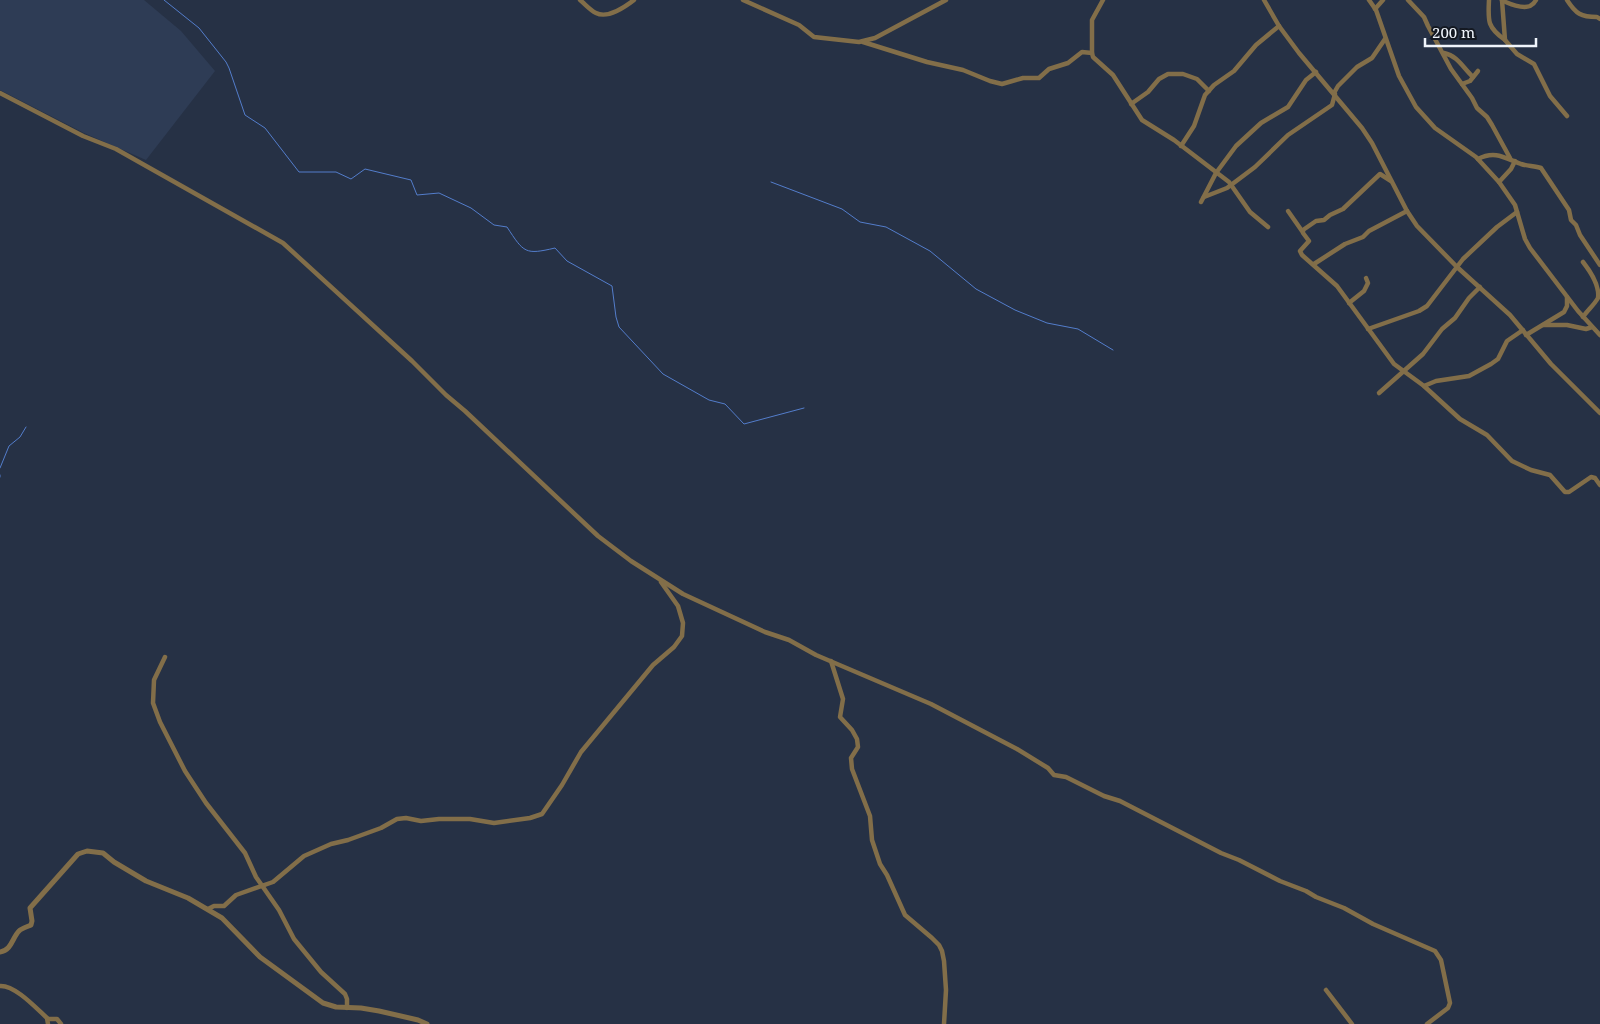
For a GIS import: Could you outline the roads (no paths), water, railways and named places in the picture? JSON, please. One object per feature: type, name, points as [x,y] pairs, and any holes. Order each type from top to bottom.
[{"type":"street","points":[[581,0],[595,13],[601,15],[611,14],[634,0]]},
{"type":"street","points":[[743,0],[799,25],[814,37],[863,42],[927,62],[964,70],[1002,84],[1023,78],[1039,78],[1049,70],[1068,63],[1082,52],[1092,54]]},
{"type":"street","points":[[863,42],[875,38],[946,0]]},
{"type":"street","points":[[1103,0],[1092,20],[1092,54],[1095,59],[1113,75],[1139,116],[1147,125],[1181,146],[1232,185],[1250,212],[1268,227]]},
{"type":"street","points":[[1264,0],[1279,26],[1299,53],[1367,136],[1406,211],[1426,236],[1510,315],[1551,364],[1600,413]]},
{"type":"street","points":[[1369,0],[1375,9],[1399,76],[1416,107],[1435,128],[1464,147],[1478,159],[1499,182],[1513,201],[1527,242],[1583,317],[1600,333]]},
{"type":"street","points":[[1375,9],[1382,0]]},
{"type":"street","points":[[1408,0],[1421,12],[1451,69],[1477,108],[1487,117],[1513,160],[1511,168],[1499,182]]},
{"type":"street","points":[[1489,0],[1490,26],[1517,54],[1534,64],[1550,96],[1567,116]]},
{"type":"street","points":[[1505,40],[1502,0],[1512,4],[1529,6],[1536,0]]},
{"type":"street","points":[[1567,0],[1573,10],[1587,17],[1598,17],[1600,20]]},
{"type":"street","points":[[1181,146],[1190,133],[1203,99],[1209,91],[1214,85],[1234,71],[1256,45],[1279,26]]},
{"type":"street","points":[[1316,72],[1306,80],[1288,107],[1261,122],[1242,140],[1216,172],[1202,200],[1232,185],[1255,167],[1288,135],[1330,106],[1333,103],[1334,94],[1338,86],[1357,67],[1372,58],[1385,39]]},
{"type":"street","points":[[1444,53],[1457,59],[1473,76]]},
{"type":"street","points":[[1462,84],[1470,81],[1478,71]]},
{"type":"street","points":[[1131,104],[1148,92],[1159,78],[1168,74],[1184,74],[1197,78],[1209,91]]},
{"type":"street","points":[[0,93],[83,136],[116,149],[283,243],[313,268],[591,530],[615,550],[658,579],[697,601],[765,632],[789,640],[804,650],[945,711],[1022,752],[1048,768],[1054,775],[1064,776],[1104,796],[1120,801],[1221,854],[1227,854],[1316,897],[1344,908],[1373,924],[1435,951],[1441,960],[1450,1004],[1448,1008],[1427,1024]]},
{"type":"street","points":[[1478,159],[1491,154],[1542,169],[1569,210],[1571,220],[1600,265]]},
{"type":"street","points":[[1302,231],[1316,221],[1324,220],[1342,210],[1380,174],[1391,181]]},
{"type":"street","points":[[1288,211],[1309,241],[1300,253],[1337,286],[1382,345],[1389,358],[1400,368],[1424,386],[1460,419],[1487,435],[1512,461],[1531,470],[1548,474],[1565,492],[1569,492],[1591,477],[1595,478],[1600,485]]},
{"type":"street","points":[[1314,264],[1345,244],[1363,237],[1369,231],[1406,211]]},
{"type":"street","points":[[1368,329],[1419,311],[1427,306],[1457,267],[1497,226],[1518,212]]},
{"type":"street","points":[[1582,262],[1596,280],[1600,294],[1583,317]]},
{"type":"street","points":[[1349,303],[1365,289],[1368,284],[1366,278]]},
{"type":"street","points":[[1379,393],[1429,347],[1442,329],[1455,318],[1469,298],[1480,287]]},
{"type":"street","points":[[1526,335],[1564,312],[1567,306],[1567,296]]},
{"type":"street","points":[[1543,324],[1567,325],[1586,329],[1592,327]]},
{"type":"street","points":[[1424,386],[1436,381],[1471,375],[1498,358],[1507,342],[1523,330]]},
{"type":"street","points":[[208,909],[214,906],[224,906],[236,894],[273,882],[304,856],[331,844],[381,828],[397,819],[406,818],[421,822],[439,819],[470,819],[494,823],[530,818],[542,814],[581,752],[652,665],[674,648],[682,636],[683,623],[678,606],[674,598],[658,579]]},
{"type":"street","points":[[165,657],[157,673],[153,688],[153,703],[184,771],[245,853],[297,943],[321,972],[345,994],[347,1008]]},
{"type":"street","points":[[831,661],[843,699],[840,717],[852,730],[857,739],[858,747],[851,758],[852,769],[870,816],[872,840],[878,860],[905,915],[932,938],[942,951],[946,982],[944,1024]]},
{"type":"street","points":[[0,952],[9,948],[20,930],[31,925],[30,908],[53,884],[75,856],[86,851],[104,853],[114,862],[146,881],[188,898],[208,909],[232,928],[260,957],[329,1006],[378,1011],[418,1020],[427,1024]]},
{"type":"street","points":[[0,986],[8,986],[48,1022],[57,1019],[61,1024]]},
{"type":"street","points":[[1326,990],[1352,1024]]},
{"type":"waterway","points":[[164,0],[199,28],[226,62],[245,115],[265,128],[299,172],[336,172],[351,179],[365,169],[411,180],[417,195],[439,193],[471,208],[494,225],[507,227],[517,242],[526,250],[537,251],[555,248],[567,261],[612,286],[619,327],[663,374],[709,400],[725,404],[744,424],[804,408]]},
{"type":"waterway","points":[[771,182],[842,209],[860,222],[886,227],[930,251],[976,289],[1015,310],[1047,323],[1078,329],[1113,350]]},
{"type":"waterway","points":[[0,468],[9,446],[20,437],[26,427]]}]
